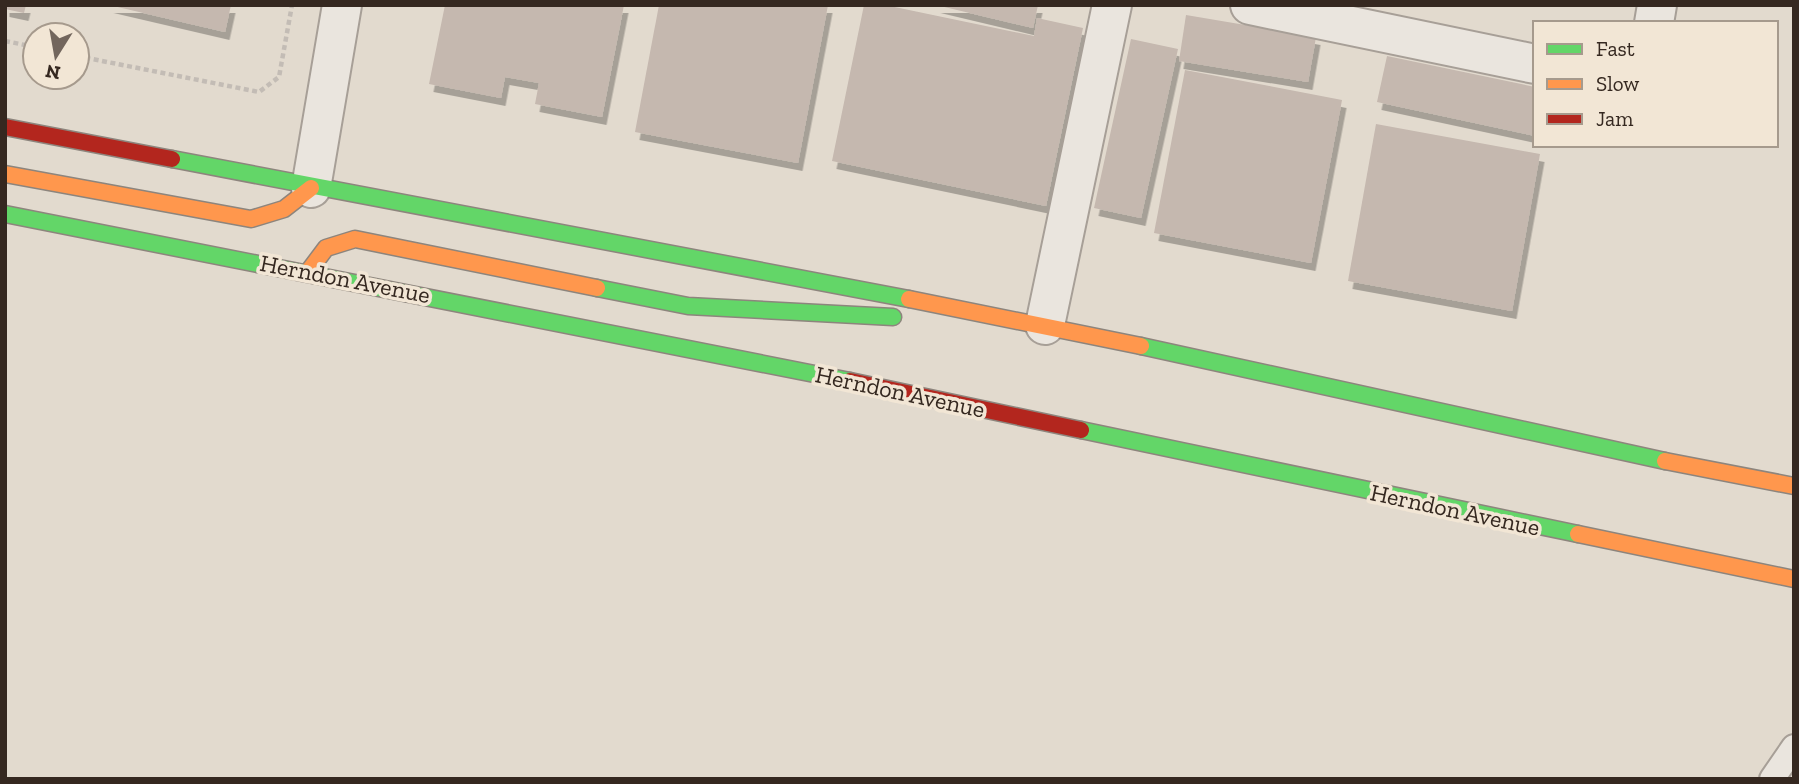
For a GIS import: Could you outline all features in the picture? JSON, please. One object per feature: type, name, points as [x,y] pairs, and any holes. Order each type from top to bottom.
[{"type":"main road","points":[[5,127],[311,188],[1045,325],[1554,439],[1794,486]]},
{"type":"main road","points":[[5,174],[251,219],[275,215],[295,204],[311,188]]},
{"type":"main road","name":"Herndon Avenue","points":[[5,214],[839,379],[1794,579]]},
{"type":"main road","points":[[308,272],[316,255],[335,243],[355,239],[688,306],[1045,325]]},
{"type":"street","points":[[311,188],[342,5]]},
{"type":"street","points":[[1045,325],[1112,5]]},
{"type":"street","points":[[1250,5],[1533,64]]},
{"type":"lane","points":[[1772,779],[1794,747]]},
{"type":"path","points":[[91,59],[259,92],[279,77],[292,5]]},
{"type":"building","points":[[5,5],[26,5],[24,13],[5,9]]},
{"type":"building","points":[[109,5],[231,5],[225,32]]},
{"type":"building","points":[[445,5],[624,5],[602,117],[535,104],[539,83],[505,77],[501,98],[429,84]]},
{"type":"building","points":[[659,5],[828,5],[798,163],[635,132]]},
{"type":"building","points":[[864,5],[885,5],[1034,36],[1037,18],[1083,28],[1046,206],[832,161]]},
{"type":"building","points":[[936,5],[1038,5],[1033,28]]},
{"type":"building","points":[[1186,15],[1316,37],[1308,82],[1179,61]]},
{"type":"building","points":[[1131,39],[1178,49],[1141,218],[1094,208]]},
{"type":"building","points":[[1387,56],[1533,87],[1533,136],[1377,102]]},
{"type":"building","points":[[1185,70],[1342,100],[1311,263],[1154,233]]},
{"type":"building","points":[[1376,124],[1540,154],[1512,311],[1348,281]]},
{"type":"traffic: fast","points":[[172,159],[909,299]]},
{"type":"traffic: fast","points":[[5,214],[850,381]]},
{"type":"traffic: fast","points":[[597,288],[688,306],[893,317]]},
{"type":"traffic: fast","points":[[1141,346],[1665,461]]},
{"type":"traffic: fast","points":[[1081,430],[1578,534]]},
{"type":"traffic: slow","points":[[5,174],[251,219],[284,209],[311,188]]},
{"type":"traffic: slow","points":[[308,272],[326,248],[355,239],[597,288]]},
{"type":"traffic: slow","points":[[909,299],[1141,346]]},
{"type":"traffic: slow","points":[[1665,461],[1794,486]]},
{"type":"traffic: slow","points":[[1578,534],[1794,579]]},
{"type":"traffic: jam","points":[[5,127],[172,159]]},
{"type":"traffic: jam","points":[[850,381],[1081,430]]}]
